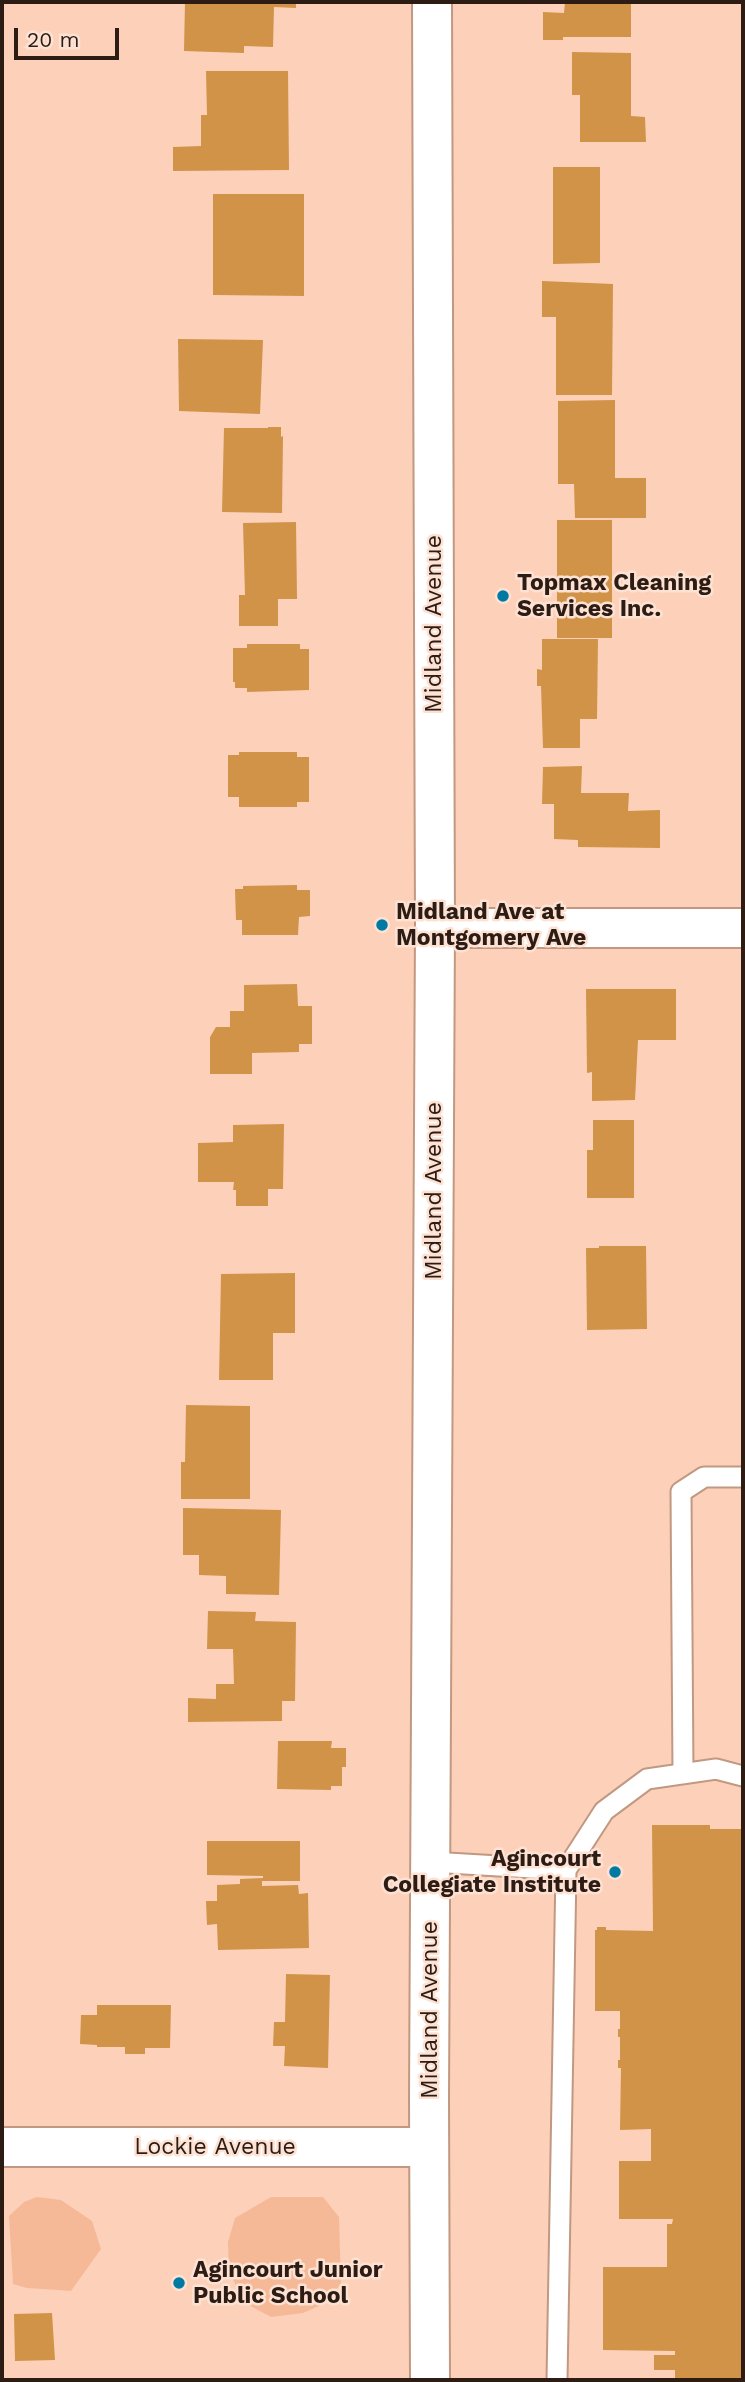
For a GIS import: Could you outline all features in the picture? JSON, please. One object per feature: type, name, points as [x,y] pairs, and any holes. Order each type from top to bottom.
[{"type":"main road","name":"Midland Avenue","points":[[430,2380],[435,928],[432,2]]},
{"type":"main road","points":[[435,928],[743,928]]},
{"type":"main road","name":"Lockie Avenue","points":[[2,2147],[429,2147]]},
{"type":"lane","points":[[683,1774],[681,1492],[704,1477],[743,1477]]},
{"type":"lane","points":[[557,2380],[566,1870],[604,1811],[647,1779],[716,1769],[743,1776]]},
{"type":"lane","points":[[430,1862],[566,1870]]},
{"type":"shaded area","points":[[37,2197],[61,2200],[92,2221],[101,2249],[71,2291],[27,2288],[13,2284],[9,2216],[24,2202]]},
{"type":"shaded area","points":[[271,2197],[323,2197],[339,2217],[341,2284],[321,2305],[303,2313],[271,2317],[245,2303],[229,2272],[228,2242],[235,2218]]},
{"type":"building","points":[[185,2],[296,2],[296,8],[274,7],[273,47],[244,46],[244,53],[184,51]]},
{"type":"building","points":[[565,2],[631,2],[631,37],[563,37],[563,40],[543,40],[543,12],[564,13]]},
{"type":"building","points":[[572,52],[631,53],[631,116],[645,117],[646,142],[580,142],[580,95],[572,95]]},
{"type":"building","points":[[206,71],[288,71],[289,170],[173,171],[173,147],[201,146],[201,115],[207,115]]},
{"type":"building","points":[[553,167],[600,167],[600,263],[553,264]]},
{"type":"building","points":[[213,194],[304,194],[304,296],[213,295]]},
{"type":"building","points":[[542,281],[613,284],[612,395],[556,395],[556,317],[542,317]]},
{"type":"building","points":[[178,339],[263,340],[260,414],[179,411]]},
{"type":"building","points":[[615,400],[615,478],[646,478],[646,518],[575,518],[574,484],[558,484],[558,401]]},
{"type":"building","points":[[281,427],[281,437],[283,436],[282,513],[222,512],[224,428]]},
{"type":"building","points":[[557,520],[612,520],[612,638],[557,638]]},
{"type":"building","points":[[296,522],[297,599],[278,599],[278,626],[239,626],[239,595],[245,595],[243,523]]},
{"type":"building","points":[[542,639],[598,639],[597,719],[580,719],[580,748],[543,748],[541,686],[537,686],[537,669],[542,670]]},
{"type":"building","points":[[247,644],[300,644],[300,649],[309,649],[309,690],[247,692],[247,688],[235,688],[233,648],[247,648]]},
{"type":"building","points":[[239,752],[297,752],[297,757],[309,757],[309,802],[297,802],[297,807],[239,807],[239,797],[228,797],[228,755],[239,755]]},
{"type":"building","points":[[582,766],[581,793],[629,793],[628,811],[660,810],[660,848],[578,847],[578,840],[554,839],[554,804],[542,804],[543,767]]},
{"type":"building","points":[[297,885],[297,890],[310,890],[310,916],[299,917],[298,935],[242,935],[242,920],[236,920],[235,889],[243,889],[243,886]]},
{"type":"building","points":[[297,984],[298,1006],[312,1006],[312,1044],[299,1044],[299,1052],[252,1053],[252,1074],[210,1074],[210,1037],[216,1027],[230,1027],[230,1011],[244,1011],[244,985]]},
{"type":"building","points":[[586,989],[676,989],[676,1040],[638,1040],[635,1100],[592,1101],[592,1072],[587,1073]]},
{"type":"building","points":[[593,1120],[634,1120],[634,1198],[587,1198],[587,1150],[593,1150]]},
{"type":"building","points":[[284,1124],[283,1189],[268,1189],[268,1206],[236,1206],[234,1182],[198,1182],[198,1143],[233,1142],[233,1125]]},
{"type":"building","points":[[646,1246],[647,1329],[587,1330],[586,1248]]},
{"type":"building","points":[[295,1273],[295,1333],[273,1333],[273,1380],[219,1380],[221,1274]]},
{"type":"building","points":[[186,1405],[250,1406],[250,1499],[181,1499]]},
{"type":"building","points":[[183,1508],[281,1510],[279,1595],[226,1594],[226,1576],[199,1575],[199,1555],[183,1555]]},
{"type":"building","points":[[208,1611],[256,1612],[255,1621],[296,1622],[295,1701],[282,1701],[282,1721],[188,1722],[188,1698],[216,1699],[216,1684],[234,1684],[233,1649],[207,1649]]},
{"type":"building","points":[[278,1741],[332,1741],[331,1748],[346,1748],[342,1786],[331,1786],[331,1790],[277,1789]]},
{"type":"building","points":[[652,1825],[710,1825],[710,1829],[743,1829],[743,2380],[675,2380],[675,2370],[654,2370],[654,2355],[675,2355],[675,2351],[603,2350],[603,2267],[667,2267],[667,2224],[672,2224],[673,2219],[619,2219],[619,2161],[651,2161],[651,2129],[620,2130],[620,2011],[595,2011],[597,1927],[606,1927],[606,1930],[653,1931]]},
{"type":"building","points":[[207,1841],[300,1841],[300,1881],[262,1881],[262,1886],[298,1885],[299,1894],[308,1893],[309,1948],[218,1950],[217,1924],[207,1925],[206,1901],[217,1901],[217,1885],[240,1884],[240,1879],[263,1876],[207,1875]]},
{"type":"building","points":[[286,1974],[330,1975],[328,2068],[284,2066],[285,2046],[273,2046],[274,2022],[285,2022]]},
{"type":"building","points":[[97,2005],[171,2005],[170,2048],[145,2048],[145,2054],[125,2054],[125,2047],[80,2044],[81,2015],[97,2015]]},
{"type":"building","points":[[52,2313],[55,2360],[15,2361],[14,2314]]},
{"type":"place","name":"Topmax Cleaning Services Inc.","points":[[503,596]]},
{"type":"place","name":"Midland Ave at Montgomery Ave","points":[[382,925]]},
{"type":"place","name":"Agincourt Collegiate Institute","points":[[615,1872]]},
{"type":"place","name":"Agincourt Junior Public School","points":[[179,2283]]}]
